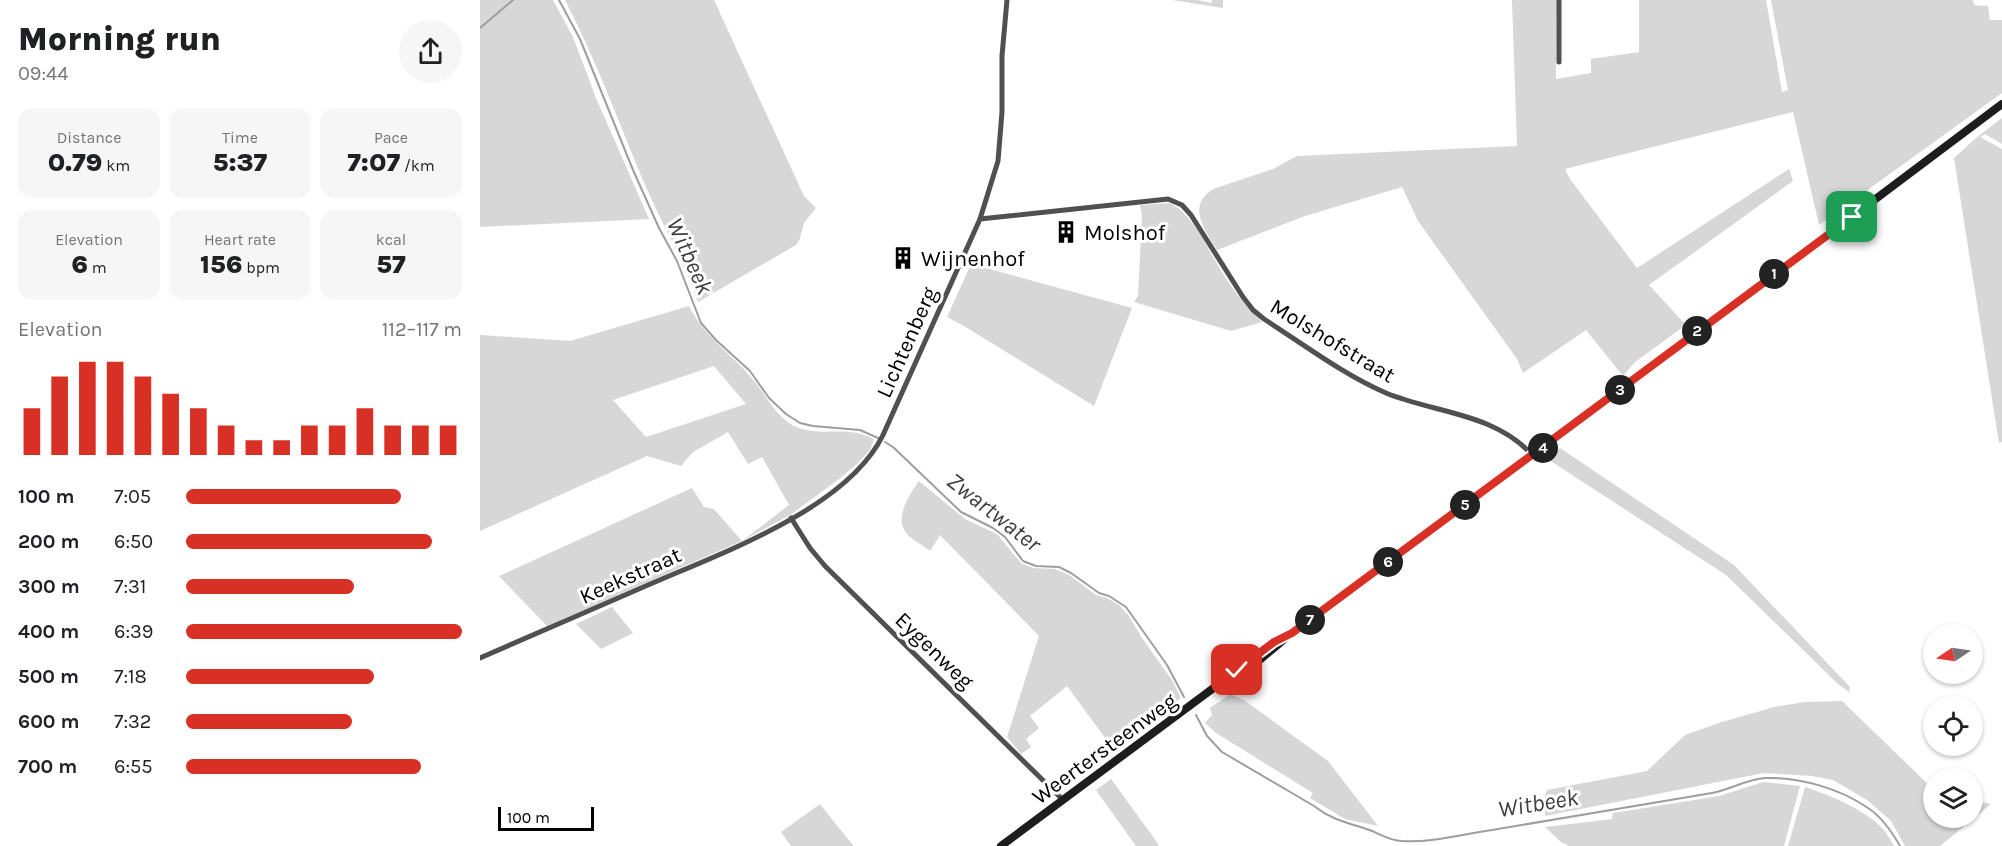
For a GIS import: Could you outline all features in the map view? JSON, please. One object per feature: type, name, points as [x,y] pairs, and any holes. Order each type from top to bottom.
[{"type":"main road","name":"Weertersteenweg","points":[[1001,846],[1228,678],[1256,663],[1292,633],[1533,456],[2002,104]]},
{"type":"main road","name":"Weertersteenweg","points":[[1982,120],[2002,110]]},
{"type":"street","name":"Lichtenberg","points":[[791,518],[820,501],[852,476],[877,448],[980,219],[998,160],[1002,112],[1002,56],[1007,0]]},
{"type":"street","points":[[1559,0],[1559,62]]},
{"type":"street","name":"Molshofstraat","points":[[980,219],[1168,198],[1182,205],[1191,215],[1243,297],[1264,319],[1366,384],[1389,394],[1481,421],[1519,442],[1533,456]]},
{"type":"street","name":"Keekstraat","points":[[480,658],[754,538],[791,518]]},
{"type":"street","name":"Eygenweg","points":[[791,518],[810,548],[825,566],[1063,800]]},
{"type":"shaded area","points":[[480,0],[553,0],[573,37],[596,98],[649,219],[480,227]]},
{"type":"shaded area","points":[[565,0],[714,0],[804,196],[816,208],[804,223],[796,245],[698,302]]},
{"type":"shaded area","points":[[1172,0],[1198,0],[1211,3],[1212,0],[1223,0],[1223,8]]},
{"type":"shaded area","points":[[1512,0],[1557,0],[1556,79],[1591,73],[1591,59],[1639,52],[1639,0],[1766,0],[1782,92],[1788,90],[1771,0],[1973,0],[1974,5],[1988,6],[1990,20],[2002,20],[2002,93],[1819,225],[1793,112],[1565,169],[1570,179],[1637,268],[1789,169],[1793,181],[1649,285],[1686,325],[1635,362],[1623,376],[1586,330],[1523,373],[1517,359],[1418,221],[1402,187],[1305,216],[1217,250],[1200,218],[1199,210],[1205,196],[1213,189],[1273,169],[1297,156],[1517,146]]},
{"type":"shaded area","points":[[2002,118],[2002,144],[1985,134],[1980,137],[2002,149],[2002,442],[1999,443],[1954,158]]},
{"type":"shaded area","points":[[1170,203],[1187,217],[1201,235],[1228,281],[1262,322],[1231,331],[1134,302],[1138,296],[1142,217],[1140,205]]},
{"type":"shaded area","points":[[971,264],[1132,308],[1094,406],[947,317]]},
{"type":"shaded area","points":[[689,306],[701,326],[750,376],[787,422],[806,430],[856,433],[874,439],[870,450],[838,480],[790,515],[742,541],[789,505],[762,457],[748,464],[728,432],[693,452],[681,466],[647,456],[480,531],[480,335],[570,341]],"holes":[[[714,366],[746,404],[646,437],[613,400]]]},
{"type":"shaded area","points":[[1560,448],[1734,565],[1850,687],[1849,692],[1726,575],[1546,458]]},
{"type":"shaded area","points":[[919,481],[965,519],[997,534],[1021,563],[1033,568],[1055,569],[1069,575],[1096,595],[1119,605],[1129,616],[1172,680],[1181,698],[1114,750],[1067,686],[1030,716],[1039,728],[1026,739],[1031,747],[1021,754],[1007,737],[1039,636],[940,535],[930,551],[907,534],[903,528],[902,514],[904,506]]},
{"type":"shaded area","points":[[692,488],[704,507],[714,509],[742,541],[547,626],[499,576]]},
{"type":"shaded area","points":[[612,607],[633,633],[601,649],[576,624]]},
{"type":"shaded area","points":[[1230,694],[1244,700],[1328,761],[1378,826],[1345,819],[1310,798],[1313,793],[1216,733],[1205,723],[1212,715],[1210,708]]},
{"type":"shaded area","points":[[1842,701],[1923,779],[1923,828],[1962,828],[1940,846],[1905,846],[1891,821],[1867,800],[1833,780],[1812,776],[1764,773],[1545,816],[1544,799],[1547,790],[1647,771],[1685,735],[1774,707],[1805,702]]},
{"type":"shaded area","points":[[1111,779],[1158,846],[1136,846],[1096,790]]},
{"type":"shaded area","points":[[1763,782],[1800,786],[1784,846],[1569,846],[1561,842],[1545,827],[1612,819],[1613,813],[1719,796]]},
{"type":"shaded area","points":[[1805,787],[1836,799],[1868,816],[1884,830],[1894,846],[1788,846]]},
{"type":"shaded area","points":[[1983,802],[1991,804],[1983,811]]},
{"type":"shaded area","points":[[820,804],[854,846],[791,846],[781,832]]},
{"type":"waterway","points":[[480,28],[513,0]]},
{"type":"waterway","name":"Witbeek","points":[[559,0],[580,39],[633,170],[659,228],[677,261],[701,323],[750,371],[769,398],[786,414],[800,423],[860,430],[878,438]]},
{"type":"waterway","name":"Zwartwater","points":[[885,442],[961,512],[993,528],[1005,537],[1023,561],[1036,566],[1059,567],[1099,593],[1109,596],[1126,607],[1167,665],[1184,697]]},
{"type":"waterway","name":"Witbeek","points":[[1196,715],[1207,736],[1222,752],[1328,815],[1398,841],[1447,838],[1712,793],[1752,780],[1778,778],[1832,789],[1857,801],[1878,816],[1900,846]]},
{"type":"place","name":"Molshof","points":[[1066,232]]},
{"type":"place","name":"Wijnenhof","points":[[903,258]]},
{"type":"route","points":[[1237,670],[1274,642],[1292,633],[1852,217]]}]
